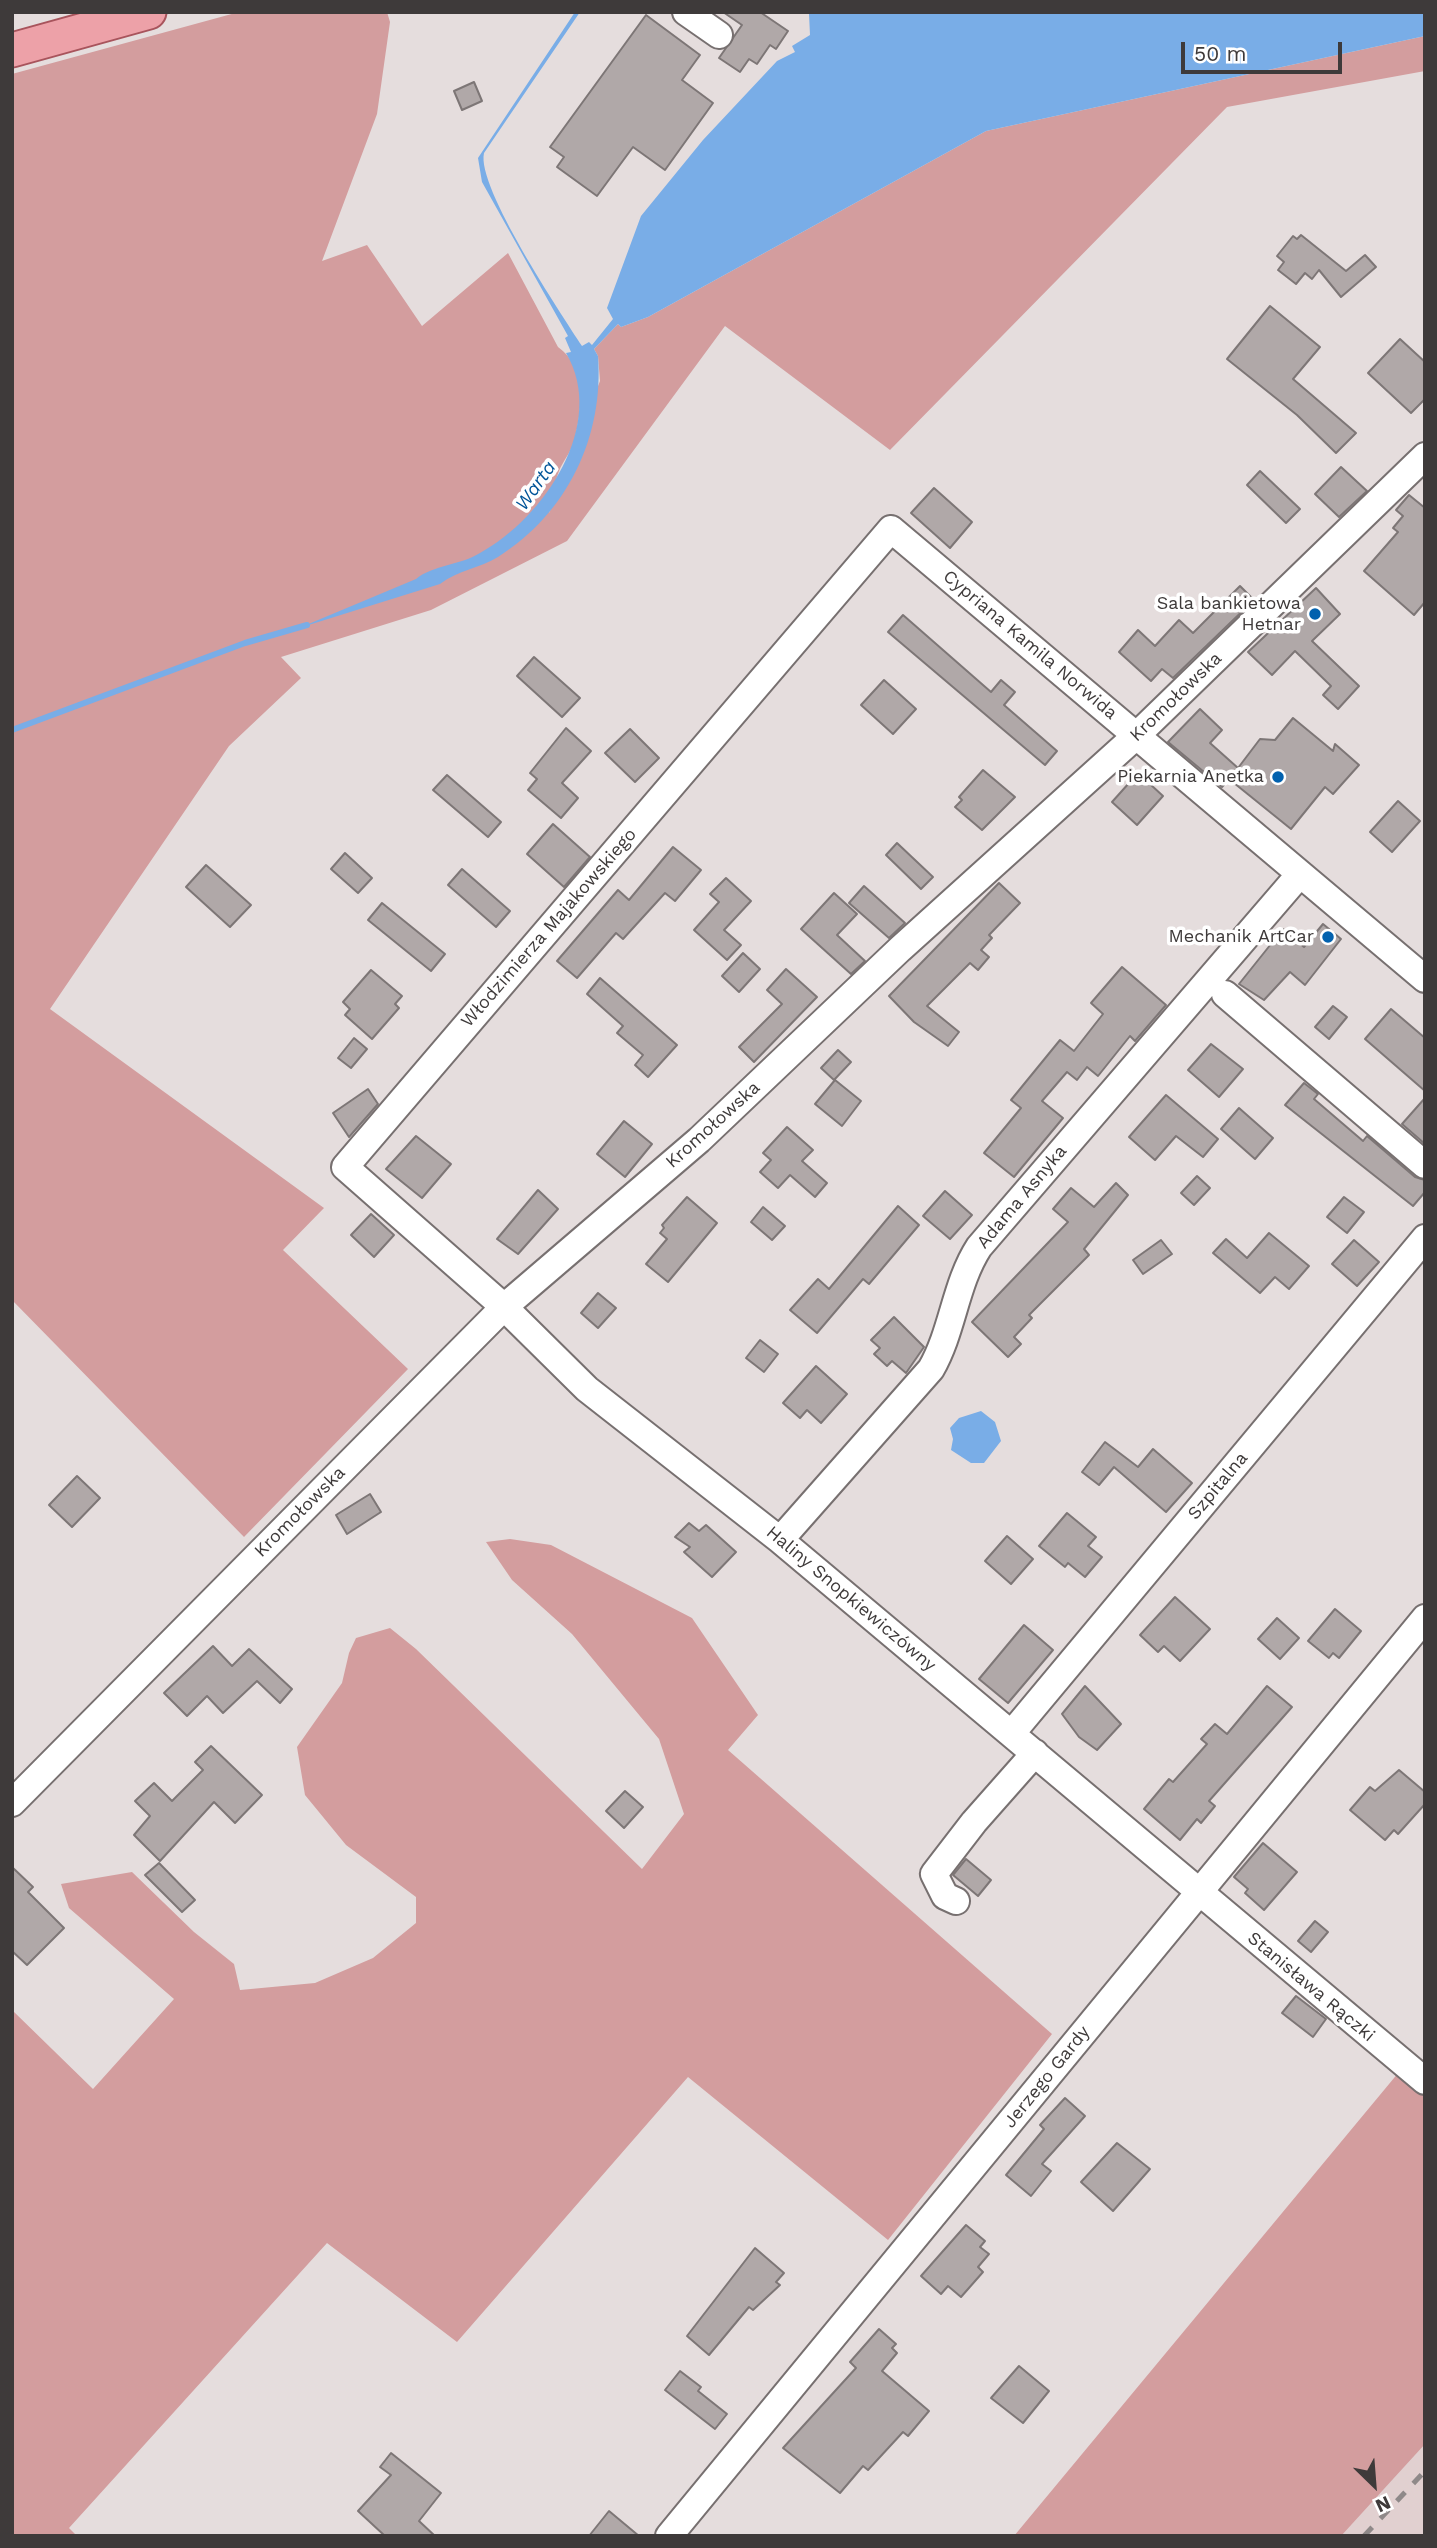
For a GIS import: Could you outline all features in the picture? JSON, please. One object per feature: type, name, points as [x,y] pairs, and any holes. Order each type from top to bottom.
[{"type":"main road","points":[[12,50],[149,12]]},
{"type":"street","points":[[686,12],[719,35]]},
{"type":"street","name":"Kromołowska","points":[[12,1804],[504,1307],[699,1140],[900,949],[1137,735],[1425,456]]},
{"type":"street","name":"Cypriana Kamila Norwida","points":[[891,529],[1425,979]]},
{"type":"street","name":"Włodzimierza Majakowskiego","points":[[504,1307],[345,1167],[891,529]]},
{"type":"street","name":"Adama Asnyka","points":[[780,1540],[931,1369],[944,1340],[966,1270],[979,1247],[1300,874]]},
{"type":"street","points":[[1225,994],[1425,1166]]},
{"type":"street","name":"Szpitalna","points":[[1012,1733],[1425,1238]]},
{"type":"street","name":"Haliny Snopkiewiczówny","points":[[504,1307],[587,1389],[780,1540],[1199,1892]]},
{"type":"street","name":"Jerzego Gardy","points":[[669,2536],[1425,1618]]},
{"type":"street","points":[[956,1901],[945,1896],[933,1874],[974,1822],[1035,1753]]},
{"type":"street","name":"Stanisława Rączki","points":[[1199,1892],[1425,2081]]},
{"type":"shaded area","points":[[239,12],[387,12],[390,22],[377,114],[322,261],[367,245],[422,326],[508,253],[558,347],[574,366],[578,378],[580,404],[577,430],[573,446],[557,476],[549,513],[600,381],[598,356],[594,349],[618,324],[621,327],[648,317],[986,131],[1425,36],[1425,71],[1227,107],[890,450],[725,326],[567,541],[431,610],[281,657],[301,678],[229,746],[50,1009],[324,1208],[283,1250],[408,1369],[244,1537],[12,1300],[12,74]]},
{"type":"shaded area","points":[[510,1539],[551,1545],[692,1618],[758,1715],[728,1750],[1052,2034],[888,2240],[688,2077],[457,2342],[327,2243],[69,2528],[77,2536],[12,2536],[12,2010],[93,2089],[174,1999],[69,1908],[61,1884],[132,1872],[194,1932],[234,1964],[240,1990],[315,1983],[373,1958],[416,1923],[416,1897],[346,1845],[305,1795],[297,1747],[342,1683],[349,1653],[356,1638],[390,1628],[416,1649],[642,1869],[684,1814],[659,1739],[572,1634],[512,1580],[486,1542]]},
{"type":"shaded area","points":[[1399,2072],[1425,2094],[1425,2444],[1341,2536],[1014,2536]]},
{"type":"shaded area","points":[[1425,2388],[1425,2536],[1278,2536]]},
{"type":"water","points":[[575,12],[580,12],[484,153],[485,170],[506,221],[582,346],[589,342],[592,345],[613,319],[607,308],[641,216],[703,140],[777,61],[795,52],[792,46],[810,35],[809,14],[803,12],[1425,12],[1425,36],[986,131],[648,317],[621,327],[618,324],[594,349],[598,356],[595,415],[576,470],[562,495],[523,539],[498,557],[454,575],[440,584],[299,628],[430,571],[480,553],[504,537],[526,517],[563,466],[574,438],[579,409],[577,381],[566,353],[571,352],[565,338],[568,336],[482,182],[478,158]]},
{"type":"water","points":[[981,1411],[995,1422],[1001,1441],[984,1463],[971,1463],[951,1450],[953,1439],[950,1428],[959,1418]]},
{"type":"building","points":[[723,12],[760,12],[788,31],[776,49],[770,45],[757,64],[749,59],[740,72],[719,58],[742,25]]},
{"type":"building","points":[[646,15],[700,55],[682,80],[713,103],[665,170],[633,147],[597,196],[557,167],[564,157],[550,147]]},
{"type":"building","points":[[474,82],[482,101],[462,110],[454,91]]},
{"type":"building","points":[[1301,235],[1346,271],[1365,255],[1376,267],[1341,297],[1319,270],[1312,279],[1305,273],[1296,284],[1278,270],[1284,262],[1277,256],[1293,236],[1297,239]]},
{"type":"building","points":[[1270,306],[1320,347],[1293,379],[1356,433],[1336,453],[1297,415],[1227,359]]},
{"type":"building","points":[[1400,339],[1425,362],[1425,399],[1411,413],[1368,373]]},
{"type":"building","points":[[1341,467],[1367,491],[1339,517],[1315,494]]},
{"type":"building","points":[[1260,471],[1300,509],[1286,523],[1247,485]]},
{"type":"building","points":[[934,488],[972,522],[950,548],[911,513]]},
{"type":"building","points":[[1409,495],[1425,508],[1425,602],[1414,615],[1364,571],[1398,532],[1393,528],[1403,516],[1396,510]]},
{"type":"building","points":[[1240,586],[1254,600],[1173,678],[1162,669],[1151,681],[1119,652],[1138,630],[1155,646],[1179,620],[1193,633]]},
{"type":"building","points":[[1316,588],[1340,614],[1312,641],[1359,686],[1338,709],[1323,695],[1331,686],[1295,651],[1272,675],[1248,652]]},
{"type":"building","points":[[903,615],[991,692],[1001,680],[1015,692],[1004,705],[1057,751],[1045,765],[888,632]]},
{"type":"building","points":[[534,657],[580,698],[562,717],[517,676]]},
{"type":"building","points":[[884,680],[916,709],[893,734],[861,705]]},
{"type":"building","points":[[1200,709],[1222,730],[1210,743],[1238,768],[1260,739],[1275,740],[1293,718],[1333,751],[1335,744],[1359,765],[1333,794],[1325,787],[1291,829],[1229,779],[1222,787],[1168,742]]},
{"type":"building","points":[[566,728],[591,751],[562,783],[578,798],[561,818],[528,790],[537,779],[530,773]]},
{"type":"building","points":[[630,729],[659,758],[635,782],[605,753]]},
{"type":"building","points":[[983,770],[1015,797],[982,830],[955,807],[962,800],[959,797]]},
{"type":"building","points":[[1138,773],[1163,796],[1137,825],[1112,802]]},
{"type":"building","points":[[447,775],[501,822],[488,837],[433,790]]},
{"type":"building","points":[[1398,801],[1420,821],[1392,852],[1370,832]]},
{"type":"building","points":[[553,824],[590,857],[564,887],[527,854]]},
{"type":"building","points":[[897,843],[933,877],[921,889],[886,855]]},
{"type":"building","points":[[673,847],[701,870],[675,901],[665,893],[623,939],[616,933],[577,978],[557,961],[618,890],[629,900]]},
{"type":"building","points":[[345,853],[372,878],[358,893],[331,869]]},
{"type":"building","points":[[206,865],[251,905],[230,927],[186,887]]},
{"type":"building","points":[[462,869],[510,911],[496,927],[448,885]]},
{"type":"building","points":[[726,878],[751,901],[724,930],[741,945],[727,960],[694,930],[719,902],[710,894]]},
{"type":"building","points":[[999,883],[1020,903],[989,935],[992,938],[981,950],[989,957],[978,970],[970,963],[927,1006],[959,1032],[948,1046],[914,1022],[889,996]]},
{"type":"building","points":[[864,886],[905,923],[889,938],[849,903]]},
{"type":"building","points":[[834,893],[857,914],[837,935],[865,961],[851,974],[801,929]]},
{"type":"building","points":[[382,903],[445,954],[431,971],[368,920]]},
{"type":"building","points":[[1323,924],[1341,939],[1305,985],[1290,972],[1264,1000],[1239,984],[1283,929],[1304,947]]},
{"type":"building","points":[[743,953],[760,969],[739,992],[722,976]]},
{"type":"building","points":[[1122,967],[1166,1005],[1135,1041],[1130,1036],[1098,1076],[1087,1067],[1077,1080],[1067,1072],[1042,1101],[1063,1118],[1014,1177],[984,1153],[1021,1108],[1011,1100],[1060,1040],[1074,1051],[1103,1014],[1091,1003]]},
{"type":"building","points":[[786,969],[817,997],[754,1062],[739,1047],[782,1004],[767,990]]},
{"type":"building","points":[[371,970],[402,996],[395,1004],[399,1008],[372,1039],[345,1015],[350,1009],[343,1002]]},
{"type":"building","points":[[600,978],[677,1045],[648,1077],[635,1065],[643,1055],[617,1033],[623,1026],[587,994]]},
{"type":"building","points":[[1333,1006],[1347,1017],[1329,1039],[1315,1027]]},
{"type":"building","points":[[1391,1009],[1425,1038],[1425,1091],[1365,1039]]},
{"type":"building","points":[[354,1038],[367,1049],[351,1068],[338,1058]]},
{"type":"building","points":[[1211,1044],[1243,1069],[1219,1097],[1188,1070]]},
{"type":"building","points":[[838,1050],[851,1062],[834,1080],[821,1068]]},
{"type":"building","points":[[835,1080],[861,1101],[842,1126],[815,1104]]},
{"type":"building","points":[[1304,1083],[1318,1094],[1314,1099],[1363,1141],[1367,1136],[1415,1177],[1425,1180],[1425,1192],[1413,1206],[1285,1105]]},
{"type":"building","points":[[368,1089],[378,1104],[349,1137],[333,1113]]},
{"type":"building","points":[[1166,1095],[1218,1139],[1203,1157],[1176,1136],[1155,1160],[1129,1137]]},
{"type":"building","points":[[1425,1098],[1425,1144],[1402,1124]]},
{"type":"building","points":[[1239,1108],[1273,1138],[1255,1159],[1221,1129]]},
{"type":"building","points":[[624,1121],[652,1144],[625,1177],[597,1154]]},
{"type":"building","points":[[787,1127],[813,1150],[802,1161],[827,1183],[815,1197],[790,1175],[778,1188],[760,1172],[771,1160],[763,1153]]},
{"type":"building","points":[[416,1136],[451,1164],[422,1198],[386,1169]]},
{"type":"building","points":[[1197,1176],[1210,1188],[1194,1205],[1181,1193]]},
{"type":"building","points":[[1116,1183],[1128,1195],[1084,1249],[1089,1255],[1029,1315],[1032,1318],[1014,1337],[1021,1344],[1008,1357],[972,1322],[1068,1222],[1053,1209],[1071,1188],[1094,1207]]},
{"type":"building","points":[[538,1190],[558,1209],[518,1254],[497,1239]]},
{"type":"building","points":[[945,1191],[972,1215],[950,1239],[923,1216]]},
{"type":"building","points":[[687,1197],[717,1223],[668,1282],[646,1264],[667,1239],[660,1233],[664,1228],[662,1225]]},
{"type":"building","points":[[1344,1197],[1364,1212],[1347,1233],[1327,1217]]},
{"type":"building","points":[[898,1206],[919,1225],[869,1284],[863,1279],[817,1333],[790,1310],[818,1279],[829,1289]]},
{"type":"building","points":[[763,1207],[785,1226],[772,1240],[751,1222]]},
{"type":"building","points":[[371,1214],[394,1235],[374,1257],[351,1235]]},
{"type":"building","points":[[1269,1233],[1309,1266],[1289,1289],[1275,1277],[1260,1293],[1213,1253],[1226,1239],[1247,1258]]},
{"type":"building","points":[[1161,1240],[1172,1254],[1143,1274],[1133,1260]]},
{"type":"building","points":[[1354,1240],[1379,1262],[1357,1286],[1332,1264]]},
{"type":"building","points":[[598,1293],[616,1308],[598,1328],[581,1313]]},
{"type":"building","points":[[894,1317],[924,1347],[906,1373],[892,1361],[887,1366],[874,1354],[880,1348],[871,1340]]},
{"type":"building","points":[[760,1340],[778,1354],[764,1372],[746,1358]]},
{"type":"building","points":[[816,1366],[847,1394],[821,1423],[807,1410],[800,1418],[783,1403]]},
{"type":"building","points":[[1105,1442],[1138,1467],[1153,1449],[1192,1483],[1166,1512],[1114,1467],[1099,1485],[1082,1472]]},
{"type":"building","points":[[77,1476],[100,1498],[72,1527],[49,1505]]},
{"type":"building","points":[[370,1494],[381,1512],[347,1534],[336,1515]]},
{"type":"building","points":[[1067,1513],[1096,1537],[1088,1546],[1102,1557],[1085,1577],[1068,1563],[1065,1567],[1039,1546]]},
{"type":"building","points":[[689,1523],[699,1531],[706,1525],[736,1552],[712,1577],[684,1552],[690,1547],[675,1537]]},
{"type":"building","points":[[1007,1536],[1033,1559],[1011,1584],[985,1561]]},
{"type":"building","points":[[1175,1597],[1210,1629],[1180,1661],[1164,1646],[1158,1652],[1140,1635]]},
{"type":"building","points":[[1335,1609],[1361,1631],[1339,1658],[1333,1653],[1329,1658],[1308,1641]]},
{"type":"building","points":[[1277,1618],[1299,1638],[1280,1659],[1258,1639]]},
{"type":"building","points":[[1024,1625],[1053,1650],[1008,1703],[979,1679]]},
{"type":"building","points":[[213,1646],[232,1666],[249,1649],[292,1689],[280,1703],[257,1681],[223,1713],[207,1696],[187,1716],[164,1693]]},
{"type":"building","points":[[1085,1686],[1121,1724],[1097,1750],[1079,1737],[1062,1714]]},
{"type":"building","points":[[1267,1686],[1292,1707],[1209,1801],[1215,1806],[1201,1823],[1197,1819],[1180,1840],[1144,1809],[1169,1779],[1173,1782],[1207,1744],[1201,1739],[1215,1724],[1227,1734]]},
{"type":"building","points":[[211,1746],[262,1795],[235,1823],[214,1802],[160,1861],[134,1835],[150,1816],[135,1801],[154,1783],[172,1801],[203,1770],[195,1762]]},
{"type":"building","points":[[1399,1770],[1425,1792],[1425,1804],[1398,1834],[1394,1830],[1385,1840],[1350,1810],[1370,1787],[1375,1791]]},
{"type":"building","points":[[625,1791],[643,1807],[624,1828],[606,1811]]},
{"type":"building","points":[[1263,1843],[1297,1872],[1264,1910],[1245,1893],[1248,1889],[1234,1877]]},
{"type":"building","points":[[966,1859],[991,1880],[978,1896],[953,1875]]},
{"type":"building","points":[[159,1863],[195,1900],[182,1912],[145,1875]]},
{"type":"building","points":[[12,1867],[33,1887],[28,1892],[64,1928],[27,1965],[12,1951]]},
{"type":"building","points":[[1315,1921],[1328,1932],[1311,1952],[1298,1941]]},
{"type":"building","points":[[1296,1996],[1326,2019],[1313,2037],[1282,2013]]},
{"type":"building","points":[[1065,2098],[1085,2116],[1042,2164],[1051,2171],[1031,2196],[1006,2175],[1044,2129],[1040,2125]]},
{"type":"building","points":[[1117,2143],[1150,2169],[1113,2211],[1081,2182]]},
{"type":"building","points":[[966,2225],[985,2241],[980,2247],[989,2254],[978,2267],[983,2272],[961,2297],[948,2286],[941,2294],[921,2276]]},
{"type":"building","points":[[755,2248],[784,2273],[776,2282],[780,2285],[753,2310],[749,2307],[709,2355],[687,2336]]},
{"type":"building","points":[[879,2329],[896,2344],[892,2348],[897,2353],[882,2371],[929,2411],[908,2436],[903,2432],[868,2470],[863,2466],[840,2493],[783,2448],[856,2368],[850,2362]]},
{"type":"building","points":[[1019,2366],[1049,2391],[1023,2423],[991,2398]]},
{"type":"building","points":[[680,2371],[701,2387],[698,2391],[727,2414],[715,2429],[665,2390]]},
{"type":"building","points":[[391,2453],[441,2493],[419,2521],[435,2536],[385,2536],[358,2511],[391,2475],[380,2467]]},
{"type":"building","points":[[609,2511],[639,2536],[589,2536]]},
{"type":"waterway","name":"Warta","points":[[12,730],[245,643],[307,625]]},
{"type":"railway","points":[[1364,2536],[1425,2471]]},
{"type":"place","name":"Sala bankietowa Hetnar","points":[[1315,614]]},
{"type":"place","name":"Piekarnia Anetka","points":[[1278,777]]},
{"type":"place","name":"Mechanik ArtCar","points":[[1328,937]]}]
